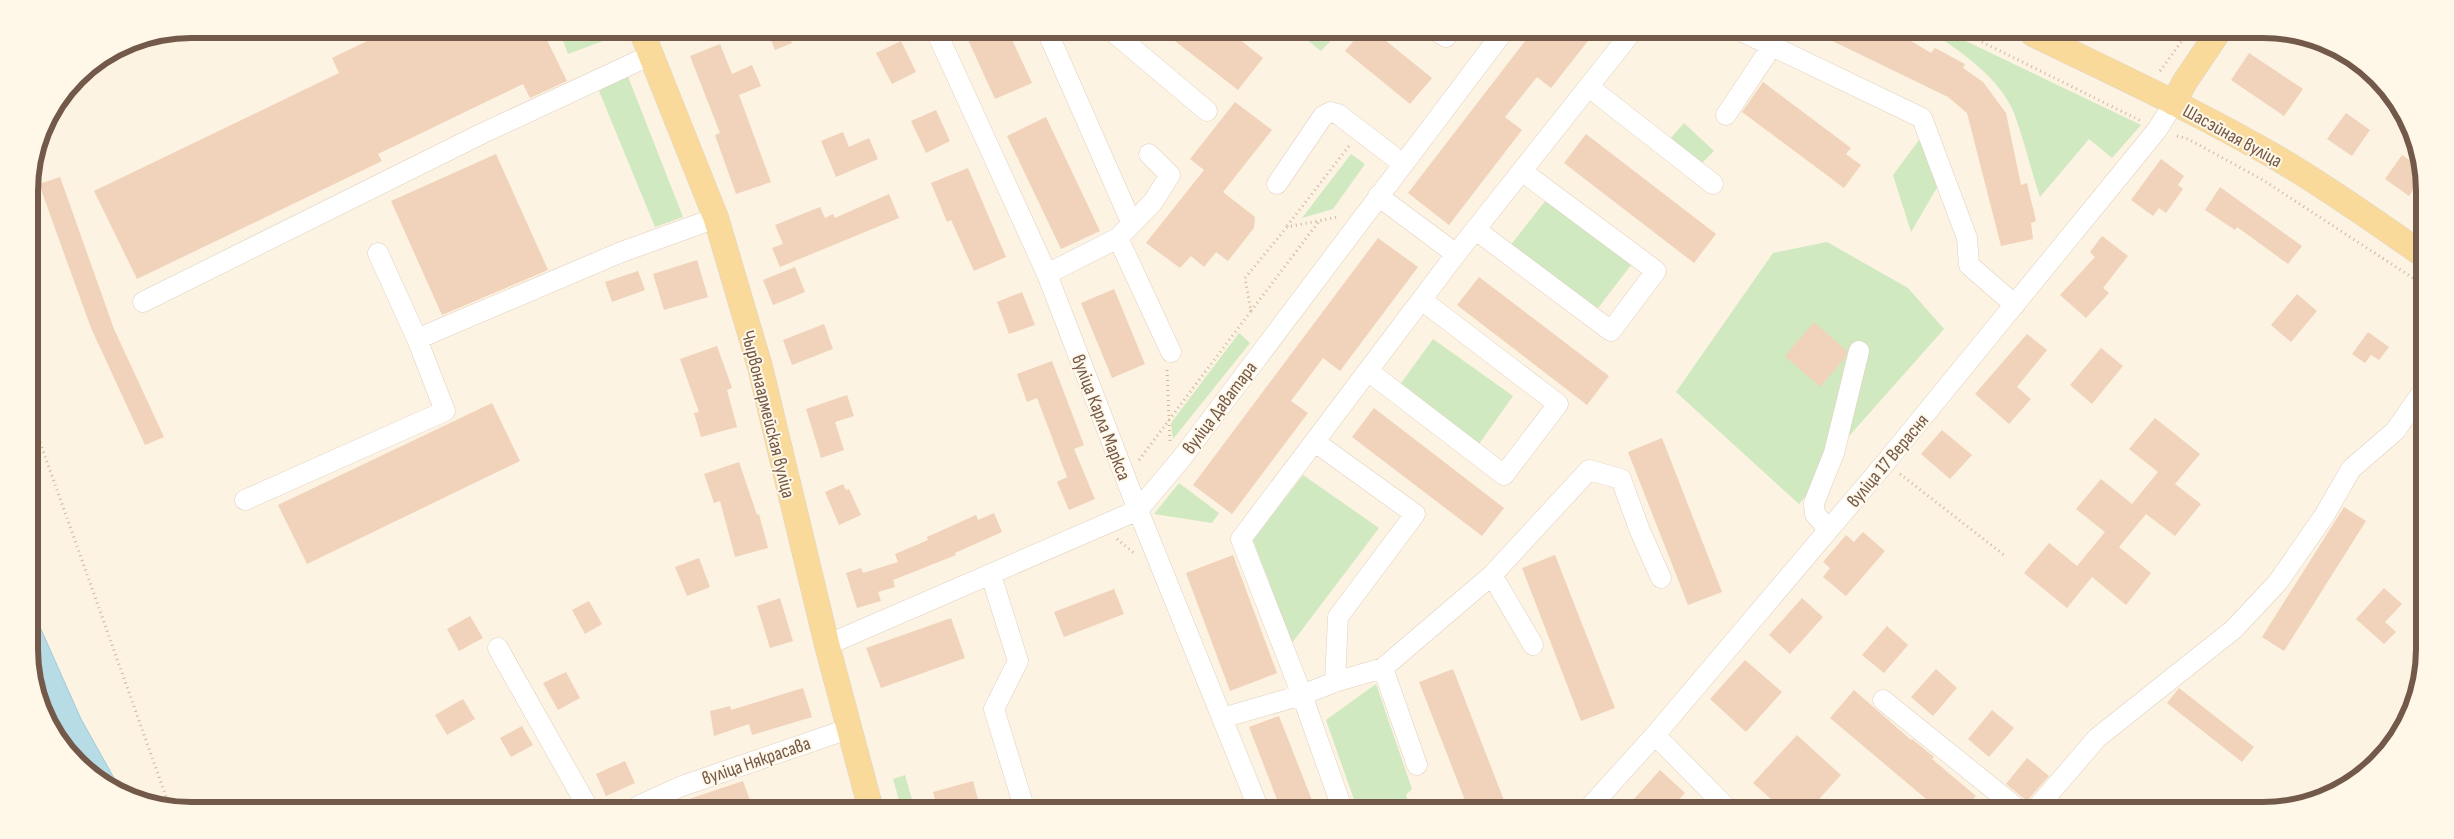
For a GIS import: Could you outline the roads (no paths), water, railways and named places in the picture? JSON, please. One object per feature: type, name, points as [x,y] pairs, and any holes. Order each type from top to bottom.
[{"type":"main road","name":"Чырвонаармейская вуліца","points":[[644,38],[716,218],[760,367],[848,729],[869,802]]},
{"type":"main road","name":"Шасэйная вуліца","points":[[2042,38],[2174,103],[2276,157],[2327,189],[2416,250]]},
{"type":"main road","points":[[2174,103],[2184,83],[2214,38]]},
{"type":"street","name":"вуліца Карла Маркса","points":[[939,38],[1047,274],[1138,510],[1256,801]]},
{"type":"street","points":[[1050,38],[1125,231],[1168,359]]},
{"type":"street","points":[[1120,38],[1207,111]]},
{"type":"street","name":"вуліца Даватара","points":[[827,645],[1138,510],[1181,459],[1498,38]]},
{"type":"street","points":[[1340,801],[1302,695],[1241,538],[1423,301],[1456,254],[1626,38]]},
{"type":"street","points":[[1755,38],[1922,118],[1967,238],[1969,265],[2015,305]]},
{"type":"street","points":[[1726,115],[1772,46]]},
{"type":"street","points":[[143,302],[481,134],[651,55]]},
{"type":"street","points":[[1589,87],[1714,184]]},
{"type":"street","name":"вуліца 17 Верасня","points":[[1595,801],[1655,735],[1886,462],[2157,130],[2174,103]]},
{"type":"street","points":[[1277,184],[1323,116],[1331,112],[1338,114],[1403,164]]},
{"type":"street","points":[[1047,274],[1125,231],[1153,202],[1170,175],[1149,154]]},
{"type":"street","points":[[1476,230],[1611,331],[1656,271],[1522,172]]},
{"type":"street","points":[[1378,196],[1456,254]]},
{"type":"street","points":[[417,339],[620,253],[716,218]]},
{"type":"street","points":[[245,500],[446,411],[417,339],[378,253]]},
{"type":"street","points":[[1368,371],[1504,474],[1558,404],[1423,301]]},
{"type":"street","points":[[1828,529],[1815,514],[1814,503],[1834,453],[1859,352]]},
{"type":"street","points":[[2043,801],[2097,738],[2234,629],[2278,582],[2324,516],[2351,469],[2395,431],[2416,401]]},
{"type":"street","points":[[1315,442],[1416,514],[1338,617],[1335,682]]},
{"type":"street","points":[[1222,718],[1302,695],[1335,682],[1383,668],[1492,575],[1589,470],[1621,479],[1640,531],[1661,578]]},
{"type":"street","points":[[991,575],[1018,661],[994,709],[1022,802]]},
{"type":"street","points":[[1492,575],[1533,645]]},
{"type":"street","points":[[498,648],[585,802]]},
{"type":"street","points":[[1383,668],[1417,765]]},
{"type":"street","points":[[1883,700],[2001,801]]},
{"type":"street","name":"вуліца Някрасава","points":[[647,802],[682,786],[848,729]]},
{"type":"street","points":[[1655,735],[1720,801]]},
{"type":"water","points":[[38,623],[81,719],[116,782],[97,770],[75,749],[63,734],[53,716],[40,679]]}]
